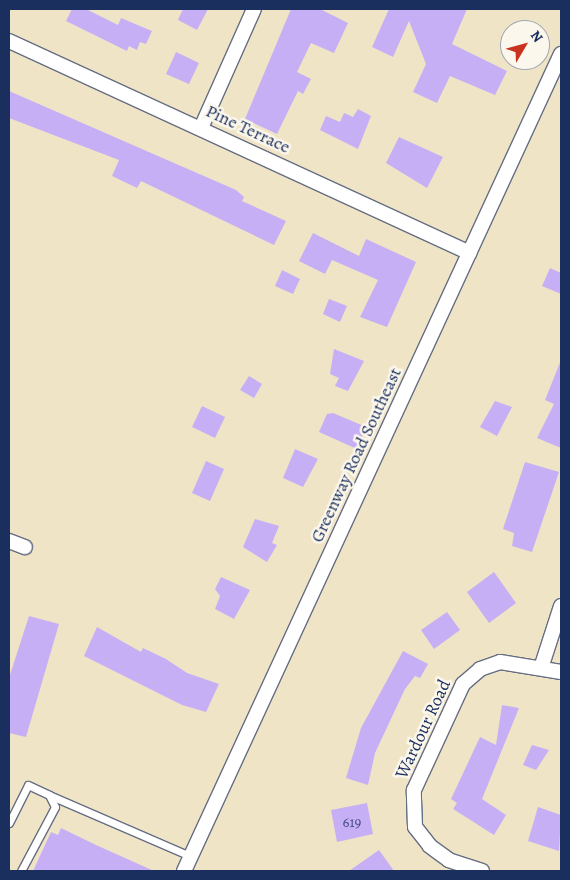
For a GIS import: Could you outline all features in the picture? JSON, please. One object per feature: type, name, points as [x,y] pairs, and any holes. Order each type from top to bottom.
[{"type":"street","points":[[200,128],[254,9]]},
{"type":"street","name":"Pine Terrace","points":[[9,41],[470,253]]},
{"type":"street","name":"Greenway Road Southeast","points":[[184,871],[561,54]]},
{"type":"street","points":[[9,541],[25,547]]},
{"type":"street","points":[[542,665],[561,606]]},
{"type":"street","name":"Wardour Road","points":[[482,871],[449,860],[430,846],[415,827],[411,808],[414,790],[463,684],[480,669],[500,662],[542,665],[561,672]]},
{"type":"lane","points":[[9,824],[28,785],[190,856]]},
{"type":"lane","points":[[22,871],[55,807],[49,795]]},
{"type":"building","points":[[72,9],[86,9],[118,25],[121,18],[152,31],[146,44],[140,42],[137,50],[129,46],[127,51],[66,21]]},
{"type":"building","points":[[183,9],[208,9],[197,30],[178,20]]},
{"type":"building","points":[[291,9],[320,9],[348,23],[334,53],[311,43],[297,72],[311,79],[303,94],[298,91],[277,134],[245,119]]},
{"type":"building","points":[[389,9],[467,9],[452,44],[500,68],[500,70],[507,71],[495,95],[450,76],[437,103],[413,92],[426,64],[409,21],[393,57],[372,47]]},
{"type":"building","points":[[176,52],[199,63],[189,84],[166,74]]},
{"type":"building","points":[[9,91],[236,190],[244,197],[242,201],[286,221],[274,245],[141,181],[137,188],[112,176],[119,160],[9,118]]},
{"type":"building","points":[[358,109],[371,116],[358,149],[320,130],[326,116],[340,122],[344,113],[353,117]]},
{"type":"building","points":[[399,137],[443,157],[427,188],[386,163]]},
{"type":"building","points":[[313,233],[359,256],[366,239],[416,262],[387,327],[360,317],[378,280],[332,260],[325,274],[299,261]]},
{"type":"building","points":[[550,268],[561,273],[561,294],[542,286]]},
{"type":"building","points":[[282,270],[300,279],[293,294],[275,286]]},
{"type":"building","points":[[329,299],[347,306],[340,322],[323,314]]},
{"type":"building","points":[[334,349],[364,361],[348,391],[335,386],[339,378],[330,374]]},
{"type":"building","points":[[561,360],[561,448],[537,438],[554,404],[545,400]]},
{"type":"building","points":[[249,376],[262,384],[254,398],[240,390]]},
{"type":"building","points":[[495,401],[512,407],[497,436],[480,427]]},
{"type":"building","points":[[202,406],[225,417],[215,438],[192,427]]},
{"type":"building","points":[[333,413],[366,427],[357,449],[319,432],[327,414]]},
{"type":"building","points":[[295,449],[318,459],[303,487],[283,478]]},
{"type":"building","points":[[206,461],[224,469],[210,501],[192,493]]},
{"type":"building","points":[[525,462],[559,472],[532,552],[512,546],[514,533],[503,529]]},
{"type":"building","points":[[255,519],[279,526],[272,543],[277,545],[267,562],[243,547]]},
{"type":"building","points":[[494,572],[516,603],[489,623],[467,592]]},
{"type":"building","points":[[221,577],[250,590],[234,619],[215,609],[220,596],[215,589]]},
{"type":"building","points":[[447,612],[460,630],[434,649],[421,630]]},
{"type":"building","points":[[29,616],[59,624],[26,737],[9,733],[9,678]]},
{"type":"building","points":[[97,627],[141,652],[143,648],[166,659],[187,673],[219,684],[206,712],[182,705],[84,656]]},
{"type":"building","points":[[403,651],[428,664],[420,678],[415,676],[405,689],[375,753],[368,785],[346,778],[361,728]]},
{"type":"building","points":[[502,705],[519,708],[482,799],[506,815],[494,835],[453,809],[457,803],[451,799],[480,737],[496,745]]},
{"type":"building","points":[[532,745],[549,750],[536,770],[523,765]]},
{"type":"building","points":[[367,803],[373,834],[337,842],[331,810]]},
{"type":"building","points":[[538,807],[561,815],[559,851],[528,841]]},
{"type":"building","points":[[61,828],[154,871],[33,871],[51,832],[58,835]]},
{"type":"building","points":[[379,850],[394,871],[349,871]]}]
